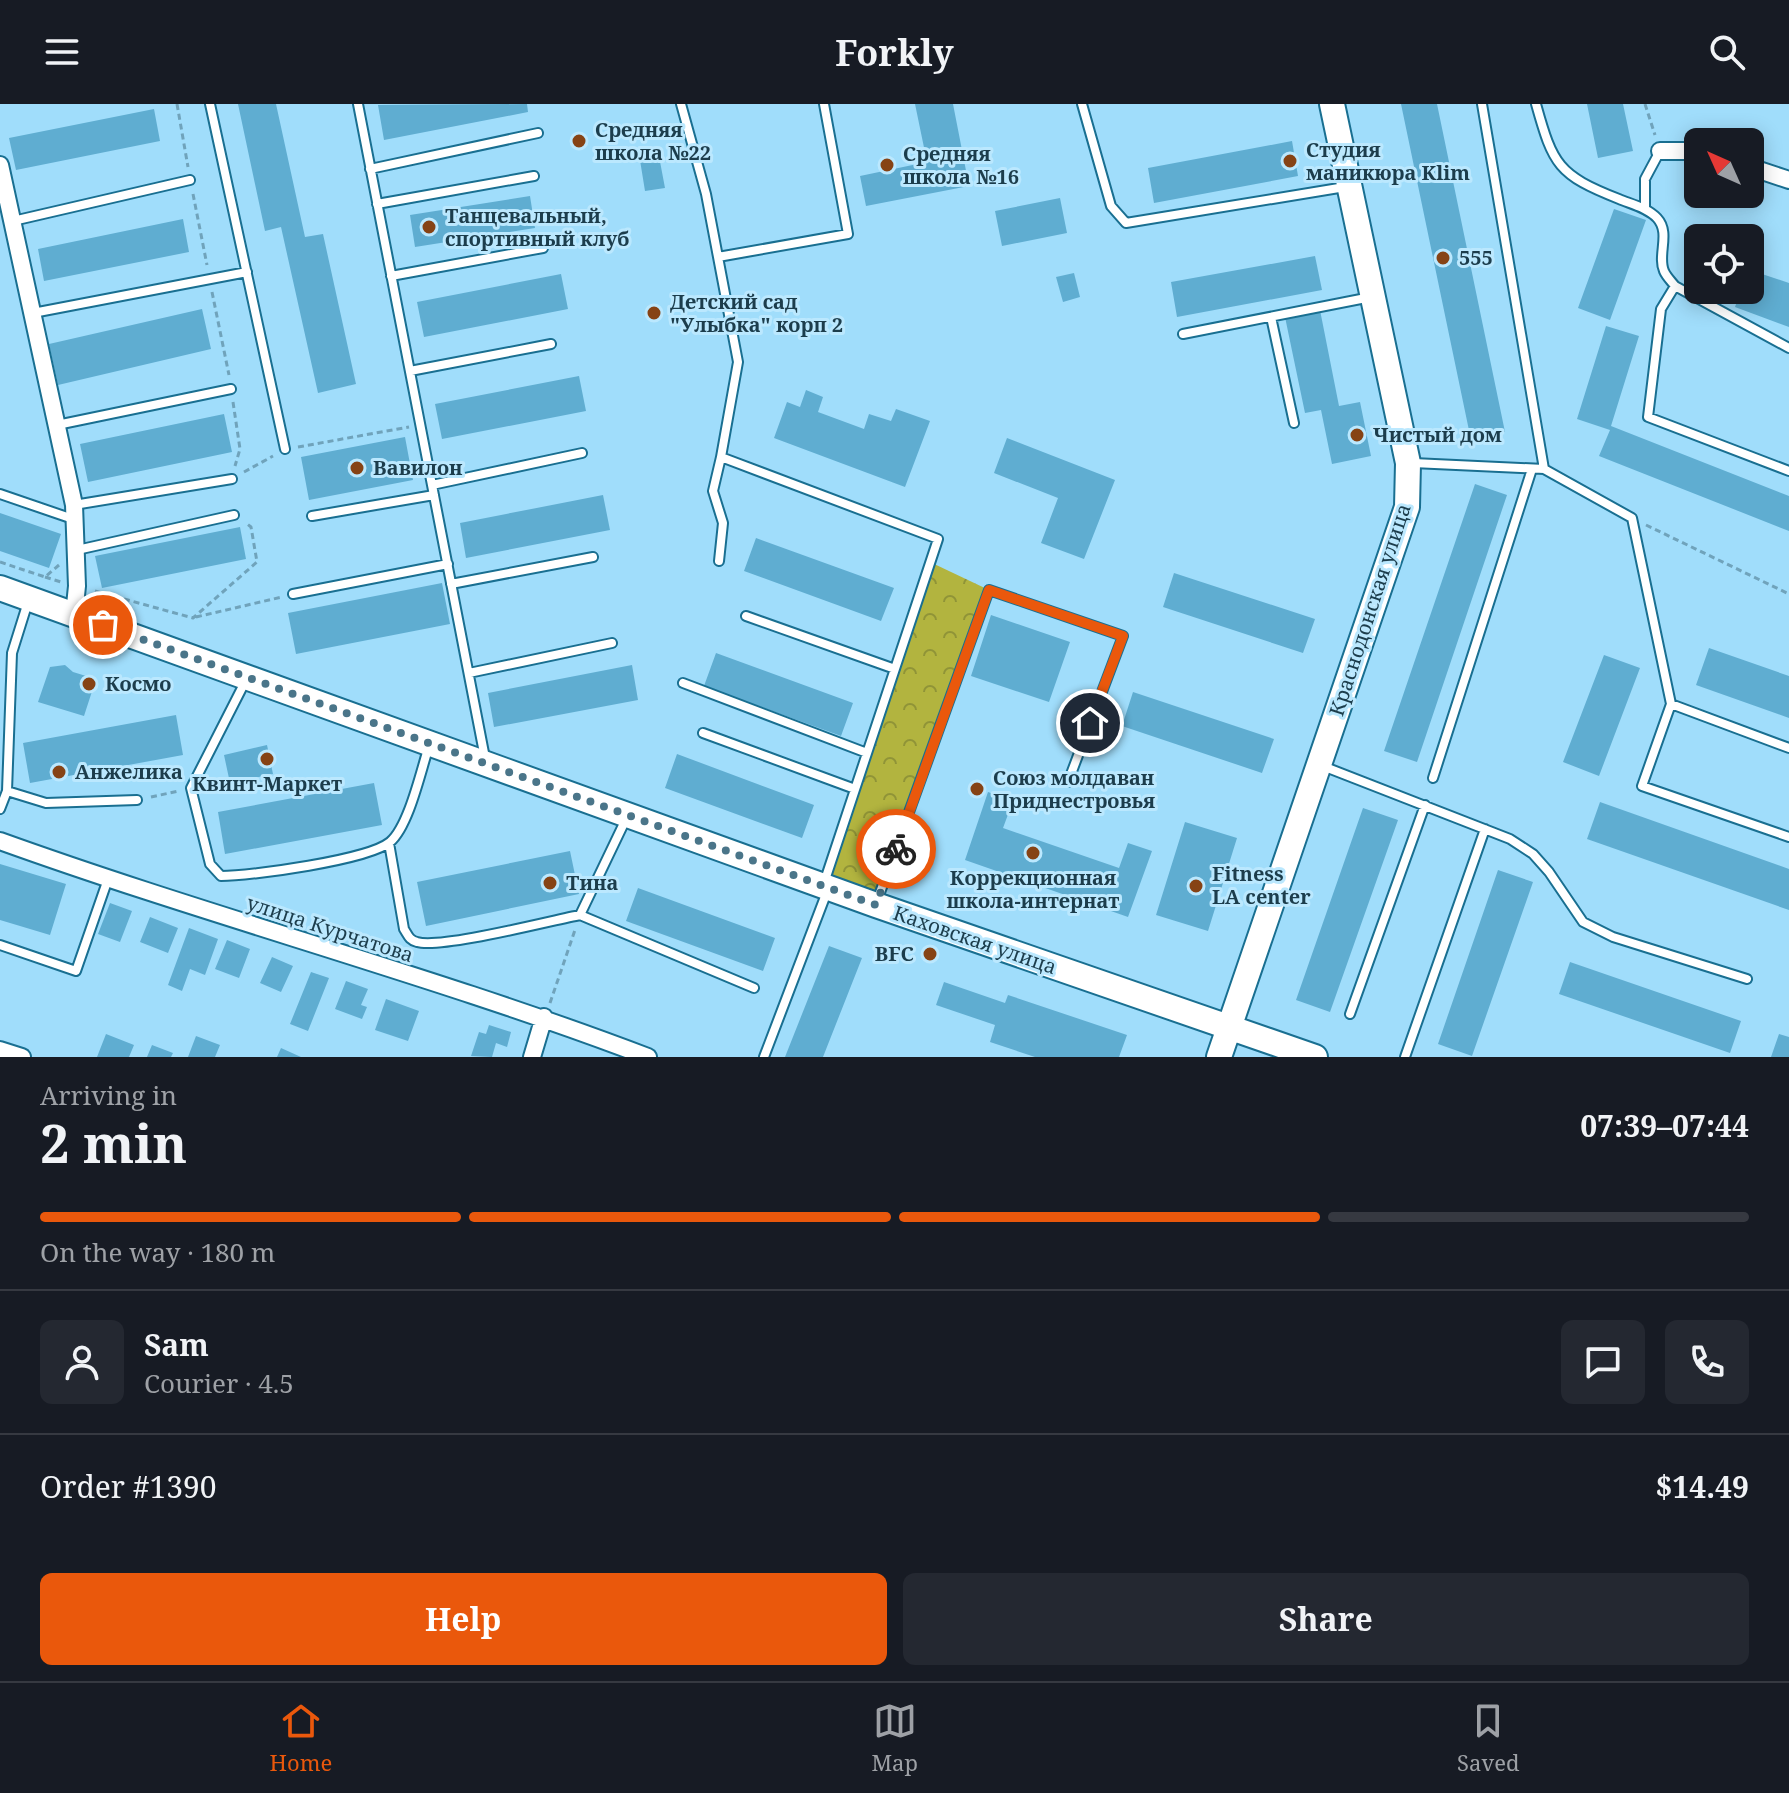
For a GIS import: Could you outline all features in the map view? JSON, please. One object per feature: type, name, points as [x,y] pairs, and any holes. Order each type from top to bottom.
[{"type":"street","name":"Краснодонская улица","points":[[1219,1057],[1407,507],[1408,463],[1332,104]]},
{"type":"street","points":[[1660,151],[1684,151]]},
{"type":"street","points":[[0,165],[74,512],[77,550],[74,615]]},
{"type":"street","points":[[1764,172],[1789,180]]},
{"type":"street","name":"Каховская улица","points":[[0,588],[876,905],[1315,1057]]},
{"type":"street","name":"улица Курчатова","points":[[0,841],[108,879],[544,1017],[648,1057]]},
{"type":"street","points":[[532,1057],[544,1017]]},
{"type":"street","points":[[0,1050],[22,1057]]},
{"type":"lane","points":[[210,104],[285,449]]},
{"type":"lane","points":[[358,104],[486,763]]},
{"type":"lane","points":[[681,104],[706,194],[738,362],[713,491],[723,523],[719,561]]},
{"type":"lane","points":[[718,257],[848,234],[824,104]]},
{"type":"lane","points":[[1082,104],[1111,206],[1126,223],[1350,187]]},
{"type":"lane","points":[[1482,104],[1544,469]]},
{"type":"lane","points":[[1536,104],[1550,153],[1567,173],[1584,185],[1645,209],[1659,219],[1664,234],[1662,269],[1675,286],[1789,348]]},
{"type":"lane","points":[[370,169],[538,133]]},
{"type":"lane","points":[[1645,209],[1645,179],[1660,151]]},
{"type":"lane","points":[[377,204],[534,176]]},
{"type":"lane","points":[[12,221],[190,180]]},
{"type":"lane","points":[[391,276],[543,248]]},
{"type":"lane","points":[[32,313],[247,272]]},
{"type":"lane","points":[[1675,286],[1661,309],[1648,417],[1789,471]]},
{"type":"lane","points":[[1183,334],[1373,297]]},
{"type":"lane","points":[[1271,317],[1294,423]]},
{"type":"lane","points":[[410,371],[551,344]]},
{"type":"lane","points":[[56,425],[231,389]]},
{"type":"lane","points":[[312,516],[582,453]]},
{"type":"lane","points":[[721,457],[938,539],[855,789],[826,887],[764,1057]]},
{"type":"lane","points":[[1408,463],[1544,469],[1632,518],[1671,704],[1642,786],[1789,837]]},
{"type":"lane","points":[[1433,778],[1532,469]]},
{"type":"lane","points":[[0,494],[74,512],[232,479]]},
{"type":"lane","points":[[77,550],[234,515]]},
{"type":"lane","points":[[451,584],[593,557]]},
{"type":"lane","points":[[293,594],[448,564]]},
{"type":"lane","points":[[876,905],[989,590],[1123,636],[1068,782]]},
{"type":"lane","points":[[0,809],[7,791],[12,653],[29,599]]},
{"type":"lane","points":[[746,616],[895,669]]},
{"type":"lane","points":[[469,673],[612,643]]},
{"type":"lane","points":[[248,676],[191,788],[210,864],[221,876],[245,876],[352,856],[389,843],[402,826],[430,742]]},
{"type":"lane","points":[[683,683],[867,753]]},
{"type":"lane","points":[[0,704],[12,708]]},
{"type":"lane","points":[[1671,704],[1789,748]]},
{"type":"lane","points":[[703,733],[855,789]]},
{"type":"lane","points":[[1319,764],[1485,829],[1533,854],[1583,922],[1613,937],[1747,979]]},
{"type":"lane","points":[[7,791],[46,803],[137,800]]},
{"type":"lane","points":[[1350,1014],[1425,805]]},
{"type":"lane","points":[[580,915],[628,814]]},
{"type":"lane","points":[[1405,1057],[1485,829]]},
{"type":"lane","points":[[389,843],[404,929],[410,939],[417,942],[441,943],[580,915],[754,988]]},
{"type":"lane","points":[[0,945],[76,971],[108,879]]},
{"type":"path","points":[[177,104],[240,449],[232,479]]},
{"type":"path","points":[[1645,104],[1660,151]]},
{"type":"path","points":[[232,479],[285,449],[420,425]]},
{"type":"path","points":[[193,618],[257,562],[251,527],[234,515]]},
{"type":"path","points":[[1632,518],[1789,594]]},
{"type":"path","points":[[45,577],[77,550]]},
{"type":"path","points":[[0,562],[193,618],[293,594]]},
{"type":"path","points":[[137,800],[191,788]]},
{"type":"path","points":[[544,1017],[580,915]]},
{"type":"green space","points":[[930,562],[989,590],[876,905],[823,886]]},
{"type":"building","points":[[238,104],[276,104],[305,237],[323,234],[356,384],[318,393],[281,227],[265,231]]},
{"type":"building","points":[[527,104],[528,112],[384,140],[378,105]]},
{"type":"building","points":[[915,104],[953,104],[969,186],[866,206],[860,176],[927,162]]},
{"type":"building","points":[[1401,104],[1437,104],[1505,432],[1471,440]]},
{"type":"building","points":[[1587,104],[1623,104],[1633,151],[1598,158]]},
{"type":"building","points":[[154,109],[160,141],[16,170],[9,138]]},
{"type":"building","points":[[1292,141],[1298,176],[1154,203],[1148,168]]},
{"type":"building","points":[[658,151],[665,188],[645,191],[639,154]]},
{"type":"building","points":[[530,196],[535,228],[415,247],[410,215]]},
{"type":"building","points":[[1060,198],[1067,233],[1002,246],[995,211]]},
{"type":"building","points":[[1614,209],[1646,220],[1610,320],[1578,308]]},
{"type":"building","points":[[183,219],[189,252],[44,281],[38,249]]},
{"type":"building","points":[[1315,256],[1322,290],[1177,317],[1171,282]]},
{"type":"building","points":[[1074,273],[1080,297],[1063,302],[1056,277]]},
{"type":"building","points":[[561,274],[568,309],[424,337],[417,302]]},
{"type":"building","points":[[1764,275],[1789,283],[1789,327],[1735,307],[1736,304],[1764,304]]},
{"type":"building","points":[[202,309],[211,349],[58,385],[49,344]]},
{"type":"building","points":[[1320,310],[1339,406],[1360,402],[1371,456],[1332,464],[1321,410],[1305,413],[1285,317]]},
{"type":"building","points":[[1606,326],[1639,336],[1611,426],[1789,496],[1789,531],[1599,456],[1610,430],[1577,419]]},
{"type":"building","points":[[579,376],[586,411],[442,439],[435,404]]},
{"type":"building","points":[[806,390],[823,397],[818,412],[864,429],[869,414],[891,421],[896,409],[930,421],[905,487],[774,438],[787,402],[800,407]]},
{"type":"building","points":[[224,414],[232,452],[88,482],[80,444]]},
{"type":"building","name":"Вавилон","points":[[405,437],[413,480],[309,500],[301,457]]},
{"type":"building","points":[[1007,438],[1115,480],[1084,559],[1041,543],[1058,498],[994,473]]},
{"type":"building","points":[[1475,484],[1507,495],[1417,762],[1384,751]]},
{"type":"building","points":[[603,495],[610,530],[466,558],[460,523]]},
{"type":"building","points":[[0,513],[61,534],[49,568],[0,551]]},
{"type":"building","points":[[240,527],[246,559],[102,588],[95,556]]},
{"type":"building","points":[[756,538],[894,588],[881,621],[744,571]]},
{"type":"building","points":[[1174,573],[1315,619],[1303,653],[1163,607]]},
{"type":"building","points":[[442,583],[450,624],[296,654],[288,613]]},
{"type":"building","points":[[991,615],[1070,642],[1049,702],[971,676]]},
{"type":"building","points":[[1709,648],[1789,676],[1789,718],[1696,685]]},
{"type":"building","points":[[716,653],[853,703],[841,736],[704,686]]},
{"type":"building","points":[[1604,655],[1640,668],[1599,776],[1563,762]]},
{"type":"building","points":[[65,665],[73,672],[96,679],[84,716],[38,702],[50,667]]},
{"type":"building","points":[[632,665],[638,700],[494,727],[488,693]]},
{"type":"building","points":[[1133,692],[1274,739],[1262,773],[1122,726]]},
{"type":"building","points":[[176,715],[183,755],[30,783],[23,743]]},
{"type":"building","points":[[267,745],[273,774],[230,783],[224,755]]},
{"type":"building","points":[[677,754],[814,805],[802,838],[665,788]]},
{"type":"building","points":[[374,783],[382,825],[225,854],[218,812]]},
{"type":"building","points":[[988,792],[1013,801],[1003,828],[1119,868],[1128,843],[1152,851],[1128,917],[965,860]]},
{"type":"building","points":[[1600,802],[1789,869],[1789,910],[1587,839]]},
{"type":"building","points":[[1363,808],[1398,820],[1330,1012],[1296,1000]]},
{"type":"building","points":[[1185,822],[1237,838],[1208,931],[1156,915]]},
{"type":"building","points":[[570,851],[579,894],[426,926],[417,882]]},
{"type":"building","points":[[0,864],[66,884],[50,935],[0,920]]},
{"type":"building","points":[[1498,870],[1533,882],[1472,1056],[1438,1044]]},
{"type":"building","points":[[638,888],[775,938],[763,971],[626,921]]},
{"type":"building","points":[[110,903],[132,911],[120,942],[98,934]]},
{"type":"building","points":[[150,917],[178,928],[168,953],[140,942]]},
{"type":"building","points":[[189,928],[218,939],[205,975],[190,969],[182,991],[168,985]]},
{"type":"building","points":[[227,940],[250,949],[239,978],[215,969]]},
{"type":"building","points":[[829,946],[862,958],[823,1057],[785,1057]]},
{"type":"building","points":[[272,957],[293,966],[281,992],[260,983]]},
{"type":"building","points":[[1570,962],[1741,1021],[1730,1053],[1559,994]]},
{"type":"building","points":[[311,972],[329,978],[308,1031],[290,1024]]},
{"type":"building","points":[[346,981],[368,989],[361,1005],[367,1007],[362,1019],[335,1009]]},
{"type":"building","points":[[944,982],[1005,1003],[1008,995],[1127,1035],[1119,1057],[1035,1057],[990,1042],[995,1025],[936,1005]]},
{"type":"building","points":[[386,999],[419,1011],[408,1041],[375,1030]]},
{"type":"building","points":[[489,1025],[511,1032],[507,1047],[496,1043],[492,1057],[471,1056],[479,1032],[486,1034]]},
{"type":"building","points":[[106,1034],[134,1045],[129,1057],[97,1057]]},
{"type":"building","points":[[1779,1034],[1789,1037],[1789,1057],[1771,1057]]},
{"type":"building","points":[[196,1036],[220,1045],[215,1057],[188,1057]]},
{"type":"building","points":[[152,1045],[173,1053],[171,1057],[147,1057]]},
{"type":"building","points":[[281,1048],[301,1057],[277,1057]]},
{"type":"way so far","points":[[103,625],[876,905],[896,849]]},
{"type":"place","name":"Средняя школа №22","points":[[579,141]]},
{"type":"place","name":"Студия маникюра Klim","points":[[1290,161]]},
{"type":"place","name":"Средняя школа №16","points":[[887,165]]},
{"type":"place","name":"Танцевальный, спортивный клуб","points":[[429,227]]},
{"type":"place","name":"555","points":[[1443,258]]},
{"type":"place","name":"Детский сад \"Улыбка\" корп 2","points":[[654,313]]},
{"type":"place","name":"Чистый дом","points":[[1357,435]]},
{"type":"place","name":"Вавилон","points":[[357,468]]},
{"type":"place","name":"Космо","points":[[89,684]]},
{"type":"place","name":"Квинт-Маркет","points":[[267,759]]},
{"type":"place","name":"Анжелика","points":[[59,772]]},
{"type":"place","name":"Союз молдаван Приднестровья","points":[[977,789]]},
{"type":"place","name":"Коррекционная школа-интернат","points":[[1033,853]]},
{"type":"place","name":"Тина","points":[[550,883]]},
{"type":"place","name":"Fitness LA center","points":[[1196,886]]},
{"type":"place","name":"BFC","points":[[930,954]]},
{"type":"route","points":[[896,849],[989,590],[1123,636],[1090,723]]}]
